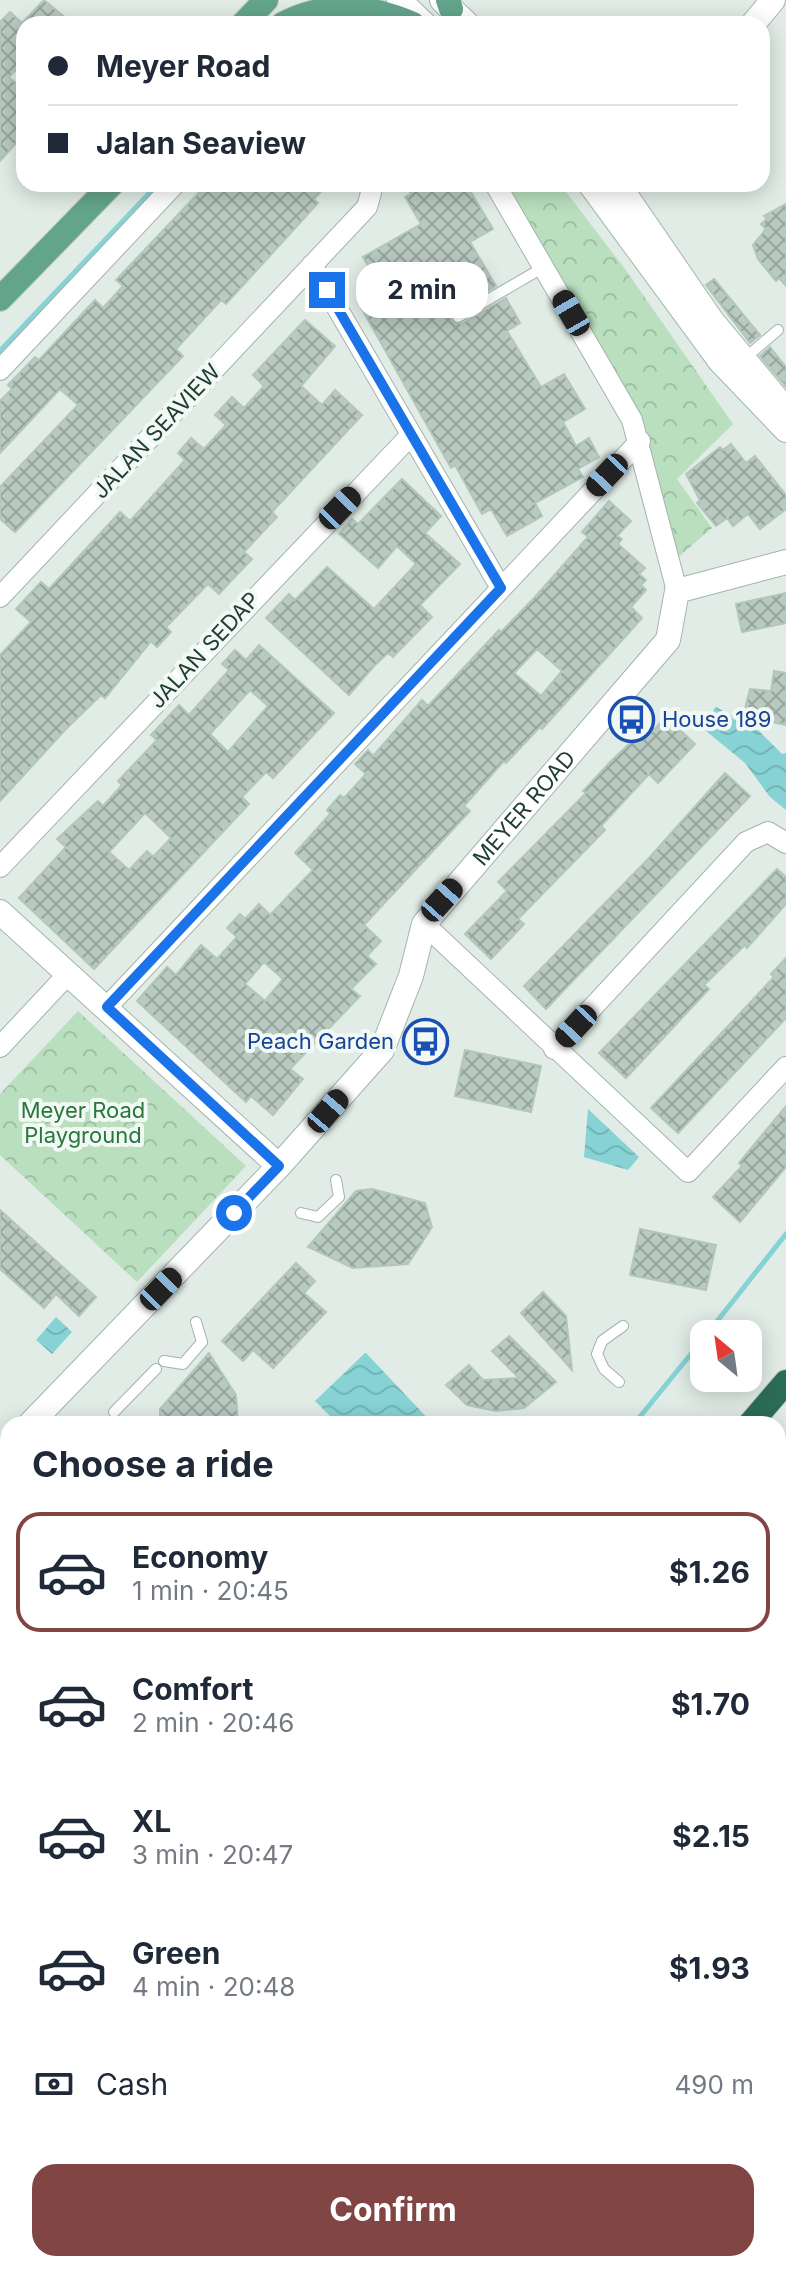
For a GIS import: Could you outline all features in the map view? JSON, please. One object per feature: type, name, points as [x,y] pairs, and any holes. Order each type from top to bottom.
[{"type":"highway","points":[[757,1416],[786,1382]]},
{"type":"main road","points":[[251,16],[266,0]]},
{"type":"main road","points":[[285,16],[300,0]]},
{"type":"main road","points":[[305,16],[324,9],[349,7],[382,10],[395,16]]},
{"type":"main road","points":[[0,299],[104,192]]},
{"type":"street","points":[[399,0],[416,16]]},
{"type":"street","points":[[760,16],[773,0]]},
{"type":"street","points":[[0,370],[167,192]]},
{"type":"street","name":"JALAN SEAVIEW","points":[[0,597],[367,207],[371,192]]},
{"type":"street","points":[[500,192],[623,403],[640,441],[677,591],[786,562]]},
{"type":"street","points":[[596,192],[720,361],[786,430]]},
{"type":"street","points":[[632,196],[712,321],[786,410]]},
{"type":"street","points":[[312,265],[501,588]]},
{"type":"street","name":"JALAN SEDAP","points":[[0,867],[411,435]]},
{"type":"street","points":[[107,1007],[640,441]]},
{"type":"street","name":"MEYER ROAD","points":[[38,1416],[279,1166],[382,1050],[411,976],[424,924],[668,640],[677,591]]},
{"type":"street","points":[[554,1049],[746,842],[768,832],[786,843]]},
{"type":"street","points":[[0,912],[279,1166]]},
{"type":"street","points":[[424,924],[688,1172],[786,1067]]},
{"type":"street","points":[[0,1047],[68,974]]},
{"type":"lane","points":[[458,317],[544,267]]},
{"type":"lane","points":[[744,359],[778,330]]},
{"type":"lane","points":[[301,1213],[318,1217],[339,1197],[336,1180]]},
{"type":"lane","points":[[114,1412],[160,1365],[183,1364],[202,1342],[196,1322]]},
{"type":"lane","points":[[619,1382],[604,1369],[597,1354],[602,1341],[623,1326]]},
{"type":"green space","points":[[509,192],[566,192],[625,269],[733,424],[677,479],[712,528],[676,559],[646,441]]},
{"type":"green space","name":"Meyer Road Playground","points":[[78,1011],[246,1166],[137,1282],[0,1155],[0,1094]]},
{"type":"water","points":[[716,707],[759,731],[782,754],[786,753],[786,810],[770,797],[745,763],[700,726]]},
{"type":"water","points":[[588,1109],[639,1157],[628,1170],[584,1157]]},
{"type":"water","points":[[56,1317],[72,1332],[52,1354],[36,1340]]},
{"type":"water","points":[[366,1353],[425,1416],[330,1416],[315,1401]]},
{"type":"building","points":[[44,0],[63,16],[29,16]]},
{"type":"building","points":[[10,12],[16,18],[16,70],[9,77],[16,83],[16,143],[0,161],[0,22]]},
{"type":"building","points":[[199,192],[321,192],[314,199],[318,203],[226,304],[221,300],[176,349],[183,356],[15,532],[0,519],[0,487],[78,405],[60,389],[0,453],[0,401],[12,389],[8,385],[35,357],[39,360],[95,300],[103,308],[123,286],[116,280]]},
{"type":"building","points":[[471,192],[493,229],[470,242],[496,286],[454,310],[451,320],[461,324],[506,298],[520,323],[507,331],[541,387],[564,374],[585,409],[563,422],[576,446],[589,438],[599,457],[578,469],[583,477],[535,503],[542,516],[507,536],[491,509],[482,514],[455,465],[451,468],[358,302],[381,289],[363,257],[421,224],[405,197],[411,194]]},
{"type":"building","points":[[786,204],[786,286],[779,278],[776,281],[758,259],[753,245],[766,229],[761,224],[767,219],[764,216]]},
{"type":"building","points":[[714,279],[760,335],[750,343],[706,285]]},
{"type":"building","points":[[305,320],[335,346],[301,386],[322,405],[335,390],[362,415],[272,512],[277,517],[244,552],[252,559],[219,594],[208,584],[166,627],[171,632],[157,647],[151,641],[105,698],[101,695],[65,730],[0,801],[0,655],[31,622],[16,609],[41,582],[49,589],[120,512],[130,521],[185,460],[178,453],[191,438],[204,449],[226,425],[215,415],[232,397],[244,408],[264,386],[253,375]]},
{"type":"building","points":[[770,347],[786,367],[786,387],[760,356]]},
{"type":"building","points":[[731,444],[746,463],[755,456],[786,495],[786,509],[760,529],[748,514],[733,526],[727,518],[716,526],[697,503],[700,500],[686,474],[720,447],[723,450]]},
{"type":"building","points":[[402,479],[441,516],[425,533],[460,564],[420,605],[432,617],[393,657],[388,653],[374,666],[349,695],[266,618],[289,594],[295,600],[327,567],[374,609],[416,564],[397,546],[378,568],[339,534],[352,519],[358,524]]},
{"type":"building","points":[[609,501],[631,521],[617,536],[622,539],[618,544],[645,568],[639,574],[646,580],[641,585],[646,590],[631,607],[642,618],[542,729],[540,727],[506,763],[504,761],[464,806],[470,811],[364,925],[381,941],[367,956],[376,964],[351,989],[360,996],[290,1069],[303,1079],[273,1115],[251,1096],[246,1102],[137,1001],[167,967],[176,975],[201,945],[217,959],[237,937],[227,928],[240,914],[245,919],[259,904],[270,915],[313,870],[295,853],[330,814],[327,810],[340,795],[344,798],[366,774],[355,764],[368,750],[373,756],[422,700],[428,706],[499,630],[501,632],[588,537],[582,532]],"holes":[[[537,649],[562,671],[541,696],[514,673]],[[264,962],[283,979],[265,1001],[245,984]]]},
{"type":"building","points":[[786,593],[786,623],[742,632],[736,604]]},
{"type":"building","points":[[259,645],[334,713],[273,778],[266,772],[242,797],[249,804],[94,969],[19,898],[66,847],[57,839],[98,801],[103,806],[122,785],[118,781],[157,740],[151,735],[179,705],[189,715],[229,670],[222,664],[235,650],[246,660]],"holes":[[[250,690],[268,706],[228,752],[210,734]],[[145,813],[171,838],[153,857],[147,851],[129,870],[109,852]]]},
{"type":"building","points":[[774,671],[786,673],[786,725],[743,716],[750,689],[771,691]]},
{"type":"building","points":[[666,717],[695,744],[658,783],[649,774],[601,826],[605,830],[518,919],[524,924],[491,959],[465,934],[507,891],[498,882],[586,793],[583,791],[612,760],[640,734],[645,739]]},
{"type":"building","points":[[725,773],[750,796],[546,1009],[524,986],[649,858]]},
{"type":"building","points":[[777,869],[786,877],[786,904],[747,948],[745,945],[704,985],[709,989],[626,1078],[599,1053]]},
{"type":"building","points":[[786,958],[786,1018],[678,1133],[651,1108],[774,977],[771,974]]},
{"type":"building","points":[[465,1050],[541,1066],[531,1112],[455,1096]]},
{"type":"building","points":[[786,1106],[786,1167],[740,1222],[713,1197],[742,1166],[739,1163]]},
{"type":"building","points":[[372,1189],[425,1203],[432,1227],[408,1264],[353,1268],[308,1247],[356,1191]]},
{"type":"building","points":[[0,1210],[96,1297],[79,1316],[56,1294],[44,1308],[0,1269]]},
{"type":"building","points":[[640,1229],[716,1245],[706,1290],[630,1275]]},
{"type":"building","points":[[296,1263],[315,1281],[304,1293],[326,1312],[273,1368],[253,1350],[243,1361],[222,1341]]},
{"type":"building","points":[[543,1292],[566,1316],[572,1370],[521,1313]]},
{"type":"building","points":[[509,1336],[556,1382],[524,1408],[496,1411],[467,1405],[446,1385],[469,1365],[483,1380],[519,1378],[492,1351]]},
{"type":"building","points":[[209,1353],[236,1395],[237,1416],[160,1416],[160,1409]]},
{"type":"waterway","points":[[0,351],[150,192]]},
{"type":"waterway","points":[[718,1320],[786,1234]]},
{"type":"waterway","points":[[641,1416],[690,1355]]},
{"type":"place","name":"House 189","points":[[631,719]]},
{"type":"place","name":"Peach Garden","points":[[425,1041]]},
{"type":"route","points":[[234,1213],[279,1166],[107,1007],[501,588],[327,290]]}]
